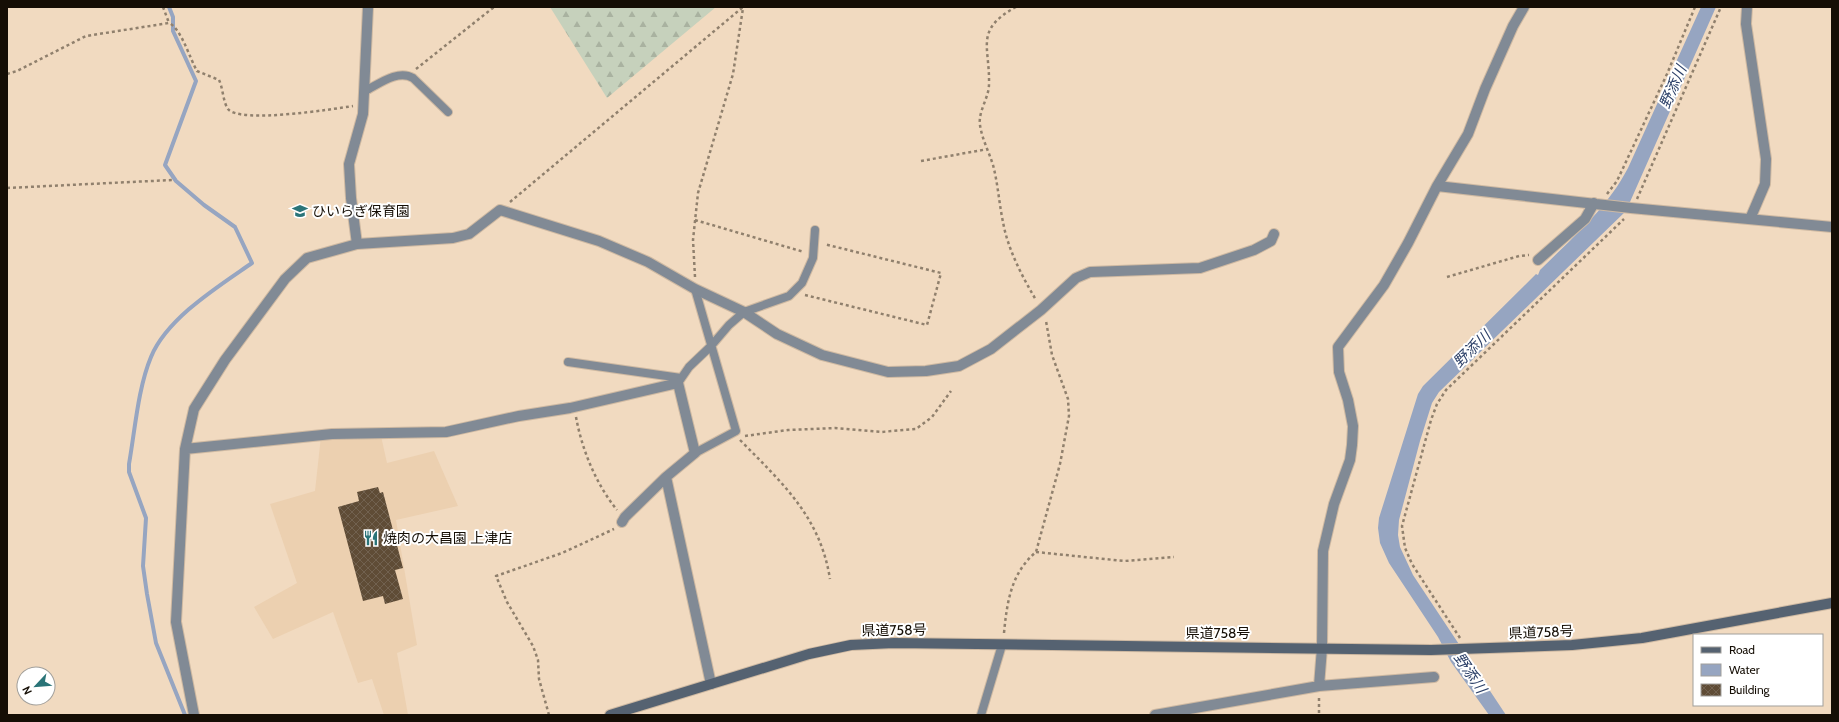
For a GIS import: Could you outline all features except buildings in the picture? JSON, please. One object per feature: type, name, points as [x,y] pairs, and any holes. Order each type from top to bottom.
[{"type":"main road","name":"県道758号","points":[[610,715],[809,654],[851,645],[894,643],[1431,650],[1572,645],[1642,638],[1832,603]]},
{"type":"street","points":[[357,244],[351,198],[349,164],[363,114],[368,7]]},
{"type":"street","points":[[1319,686],[1322,648],[1323,551],[1334,504],[1350,460],[1352,445],[1353,426],[1348,400],[1339,372],[1338,347],[1384,285],[1408,243],[1436,186],[1468,134],[1485,89],[1513,26],[1524,7]]},
{"type":"street","points":[[1747,7],[1746,24],[1766,159],[1765,184],[1750,219]]},
{"type":"street","points":[[1436,186],[1633,208],[1832,227]]},
{"type":"street","points":[[1542,257],[1585,219],[1598,204]]},
{"type":"street","points":[[194,715],[176,622],[185,449],[194,409],[225,360],[285,279],[307,258],[357,244],[453,238],[469,234],[500,210],[599,241],[648,262],[695,289],[744,312],[777,334],[822,355],[888,372],[904,372],[926,371],[959,366],[991,348],[1041,310],[1076,278],[1090,272],[1200,268],[1254,250],[1271,241],[1274,234]]},
{"type":"street","points":[[185,449],[332,434],[446,432],[520,416],[574,407],[679,380],[695,453],[666,477],[623,520]]},
{"type":"street","points":[[666,477],[712,684]]},
{"type":"street","points":[[1155,715],[1319,686],[1434,677]]},
{"type":"lane","points":[[365,91],[397,76],[407,74],[448,112]]},
{"type":"lane","points":[[568,362],[679,380],[689,367],[711,346],[728,325],[744,312],[789,296],[793,292],[802,282],[813,254],[815,230]]},
{"type":"lane","points":[[695,289],[736,431],[695,453]]},
{"type":"lane","points":[[981,715],[1002,645]]},
{"type":"path","points":[[163,7],[169,24]]},
{"type":"path","points":[[407,74],[426,62],[494,7]]},
{"type":"path","points":[[500,210],[743,7]]},
{"type":"path","points":[[695,289],[694,240],[698,193],[733,74],[743,7]]},
{"type":"path","points":[[1002,645],[1008,599],[1014,582],[1028,560],[1036,552],[1060,464],[1069,416],[1068,398],[1052,354],[1048,326],[1013,255],[1003,223],[998,189],[980,124],[981,113],[989,92],[986,38],[992,25],[1004,14],[1016,7]]},
{"type":"path","points":[[1598,204],[1617,181],[1667,74],[1695,7]]},
{"type":"path","points":[[1463,642],[1412,564],[1405,548],[1402,526],[1431,420],[1437,404],[1446,390],[1633,208],[1721,7]]},
{"type":"path","points":[[7,74],[18,71],[86,36],[169,24],[174,25],[178,31],[197,71],[219,80],[228,109],[234,113],[254,116],[295,114],[364,105]]},
{"type":"path","points":[[921,161],[988,149]]},
{"type":"path","points":[[7,188],[172,180]]},
{"type":"path","points":[[695,220],[813,254]]},
{"type":"path","points":[[793,292],[927,325],[940,273],[814,242]]},
{"type":"path","points":[[1447,277],[1519,256],[1542,257]]},
{"type":"path","points":[[830,579],[826,556],[811,521],[792,494],[738,438],[788,430],[835,428],[882,432],[916,429],[932,417],[951,391]]},
{"type":"path","points":[[549,715],[539,679],[538,660],[533,646],[507,602],[496,576],[562,552],[617,528],[623,520],[600,487],[578,431],[574,407]]},
{"type":"path","points":[[1036,552],[1124,561],[1174,558]]},
{"type":"path","points":[[1319,686],[1319,715]]},
{"type":"shaded area","points":[[321,436],[381,436],[387,463],[434,451],[458,506],[396,520],[417,645],[397,653],[408,715],[384,715],[372,679],[358,683],[333,612],[273,639],[254,607],[297,583],[270,504],[315,491]]},
{"type":"green space","points":[[550,7],[716,7],[607,98]]},
{"type":"water","name":"野添川","points":[[1701,7],[1716,7],[1626,211],[1439,392],[1432,403],[1420,441],[1399,520],[1398,535],[1400,547],[1413,575],[1506,715],[1489,715],[1451,662],[1438,637],[1389,563],[1380,543],[1378,528],[1379,518],[1418,394],[1423,386],[1536,274],[1538,275],[1540,270],[1577,234],[1610,197],[1628,168]]},
{"type":"waterway","points":[[169,7],[173,17],[173,31],[196,81],[165,165],[176,181],[204,205],[235,227],[252,263],[195,304],[169,329],[151,357],[143,382],[137,409],[129,472],[146,518],[143,566],[147,594],[156,643],[185,715]]},
{"type":"place","name":"ひいらぎ保育園","points":[[300,211]]},
{"type":"place","name":"焼肉の大昌園 上津店","points":[[371,538]]}]
